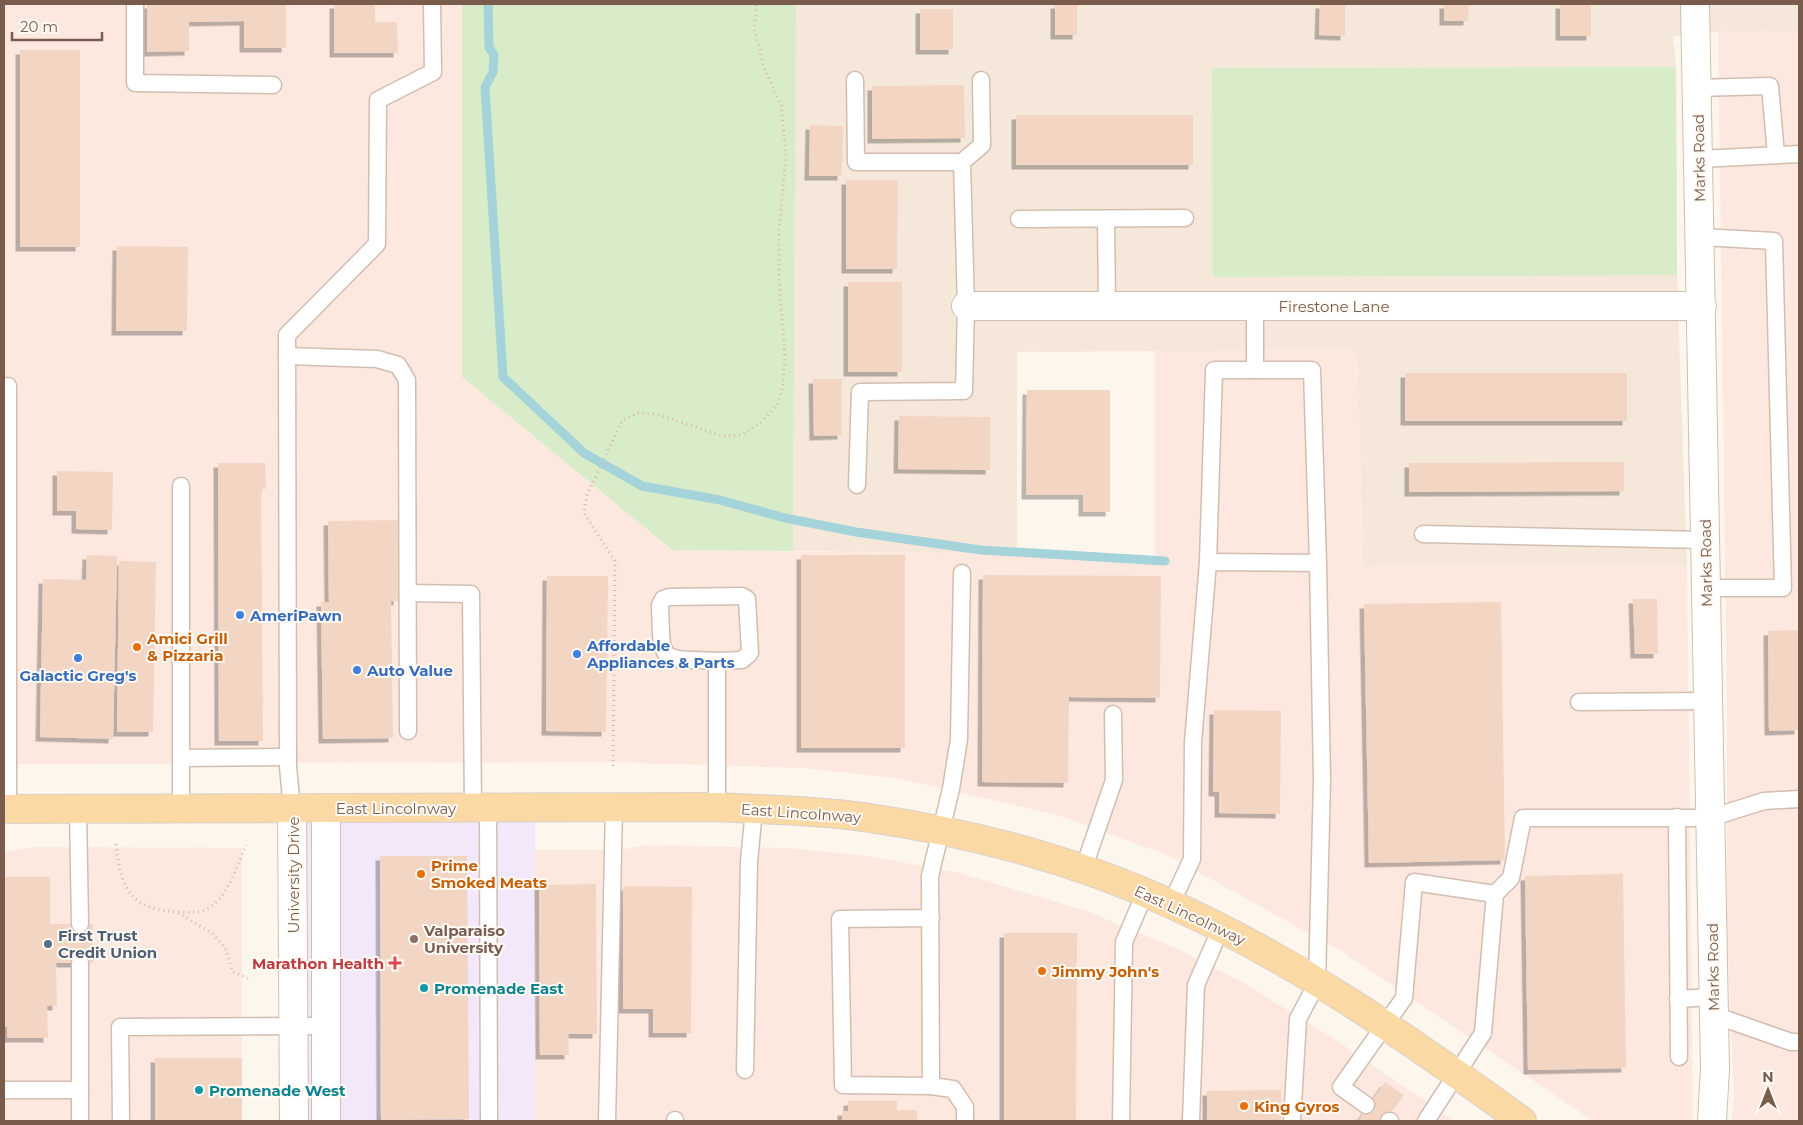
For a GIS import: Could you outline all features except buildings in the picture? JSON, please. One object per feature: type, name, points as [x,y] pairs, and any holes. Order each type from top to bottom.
[{"type":"main road","name":"East Lincolnway","points":[[6,808],[717,807],[829,813],[939,831],[1047,858],[1083,870],[1145,893],[1221,928],[1384,1026],[1522,1121]]},
{"type":"street","name":"Marks Road","points":[[1695,4],[1701,237],[1715,1069],[1712,1121]]},
{"type":"street","name":"Firestone Lane","points":[[966,306],[1702,306]]},
{"type":"street","name":"University Drive","points":[[292,808],[294,1121]]},
{"type":"street","points":[[326,808],[326,1121]]},
{"type":"lane","points":[[135,4],[135,83],[274,85]]},
{"type":"lane","points":[[292,808],[288,757],[287,335],[377,244],[378,100],[433,72],[432,4]]},
{"type":"lane","points":[[855,80],[856,162],[962,162],[982,144],[981,80]]},
{"type":"lane","points":[[1697,88],[1770,86],[1776,155]]},
{"type":"lane","points":[[1699,159],[1799,154]]},
{"type":"lane","points":[[856,486],[860,392],[964,391],[966,306],[962,162]]},
{"type":"lane","points":[[1019,219],[1185,218]]},
{"type":"lane","points":[[1106,219],[1107,306]]},
{"type":"lane","points":[[1701,237],[1774,241],[1783,588],[1706,588]]},
{"type":"lane","points":[[1256,306],[1256,370]]},
{"type":"lane","points":[[287,356],[377,359],[398,365],[407,380],[408,731]]},
{"type":"lane","points":[[1171,904],[1192,859],[1193,742],[1208,562],[1214,370],[1312,370],[1322,780],[1317,984],[1298,1019],[1292,1121]]},
{"type":"lane","points":[[6,808],[8,386]]},
{"type":"lane","points":[[181,486],[181,808]]},
{"type":"lane","points":[[1424,534],[1706,540]]},
{"type":"lane","points":[[1208,562],[1318,563]]},
{"type":"lane","points":[[931,1086],[930,876],[939,831],[951,789],[959,739],[962,573]]},
{"type":"lane","points":[[408,593],[471,594],[480,808],[489,1121]]},
{"type":"lane","points":[[742,596],[747,599],[750,653],[742,660],[717,661],[672,658],[665,654],[662,648],[660,605],[663,599],[669,597],[742,596]]},
{"type":"lane","points":[[717,661],[717,807]]},
{"type":"lane","points":[[1579,702],[1708,701]]},
{"type":"lane","points":[[1083,870],[1114,780],[1113,714]]},
{"type":"lane","points":[[182,758],[288,757]]},
{"type":"lane","points":[[1426,1121],[1483,1033],[1496,894],[1511,878],[1523,818],[1710,818],[1764,801],[1799,799]]},
{"type":"lane","points":[[607,1121],[614,807]]},
{"type":"lane","points":[[78,808],[80,924]]},
{"type":"lane","points":[[745,1070],[749,862],[754,809]]},
{"type":"lane","points":[[1677,818],[1679,1057]]},
{"type":"lane","points":[[1366,1105],[1341,1087],[1404,998],[1414,882],[1496,894]]},
{"type":"lane","points":[[1121,1121],[1124,942],[1145,893]]},
{"type":"lane","points":[[931,918],[840,919],[843,1085],[931,1086],[952,1089],[965,1107],[965,1121]]},
{"type":"lane","points":[[1191,1121],[1196,986],[1221,928]]},
{"type":"lane","points":[[80,963],[80,1121]]},
{"type":"lane","points":[[1678,999],[1713,1006],[1790,1042],[1799,1042]]},
{"type":"lane","points":[[121,1121],[120,1027],[326,1026]]},
{"type":"lane","points":[[4,1090],[80,1090]]},
{"type":"path","points":[[613,766],[615,561],[584,513],[586,496],[622,421],[638,413],[656,414],[722,436],[742,435],[761,422],[777,405],[783,386],[784,354],[778,281],[779,230],[786,156],[781,105],[764,68],[754,27],[757,4]]},
{"type":"path","points":[[116,844],[118,864],[125,885],[138,903],[159,912],[198,913],[213,905],[224,891],[246,845]]},
{"type":"path","points":[[178,912],[213,934],[226,948],[233,972],[248,978]]},
{"type":"shaded area","points":[[4,4],[462,4],[462,377],[672,550],[1155,556],[1155,351],[1357,350],[1363,566],[1687,565],[1693,1121],[1593,1121],[1343,952],[1167,855],[1061,816],[896,778],[803,768],[599,762],[4,764]]},
{"type":"shaded area","points":[[796,4],[1799,4],[1799,31],[1718,32],[1673,36],[1676,67],[1677,275],[1687,565],[1363,566],[1357,350],[1017,352],[1017,554],[793,551]]},
{"type":"shaded area","points":[[1799,31],[1799,1121],[1732,1121],[1734,1098],[1727,929],[1727,700],[1718,32]]},
{"type":"shaded area","name":"Valparaiso University","points":[[292,808],[535,808],[535,1121],[294,1121]]},
{"type":"shaded area","points":[[645,845],[790,848],[867,856],[955,872],[1087,911],[1175,948],[1242,982],[1330,1036],[1454,1121],[535,1121],[535,850],[621,850]]},
{"type":"shaded area","points":[[35,847],[242,848],[242,1121],[4,1121],[4,852]]},
{"type":"green space","points":[[462,4],[796,4],[793,551],[672,550],[462,377]]},
{"type":"green space","points":[[1676,67],[1677,275],[1213,277],[1212,68]]},
{"type":"waterway","points":[[488,4],[489,47],[494,55],[493,72],[485,87],[503,377],[584,453],[642,486],[720,500],[785,518],[856,532],[981,550],[1165,561]]},
{"type":"place","name":"AmeriPawn","points":[[240,615]]},
{"type":"place","name":"Amici Grill & Pizzaria","points":[[137,647]]},
{"type":"place","name":"Affordable Appliances & Parts","points":[[577,654]]},
{"type":"place","name":"Galactic Greg's","points":[[78,658]]},
{"type":"place","name":"Auto Value","points":[[357,670]]},
{"type":"place","name":"Prime Smoked Meats","points":[[421,874]]},
{"type":"place","name":"Valparaiso University","points":[[414,939]]},
{"type":"place","name":"First Trust Credit Union","points":[[48,944]]},
{"type":"place","name":"Marathon Health","points":[[395,963]]},
{"type":"place","name":"Jimmy John's","points":[[1042,971]]},
{"type":"place","name":"Promenade East","points":[[424,988]]},
{"type":"place","name":"Promenade West","points":[[199,1090]]},
{"type":"place","name":"King Gyros","points":[[1244,1106]]}]
